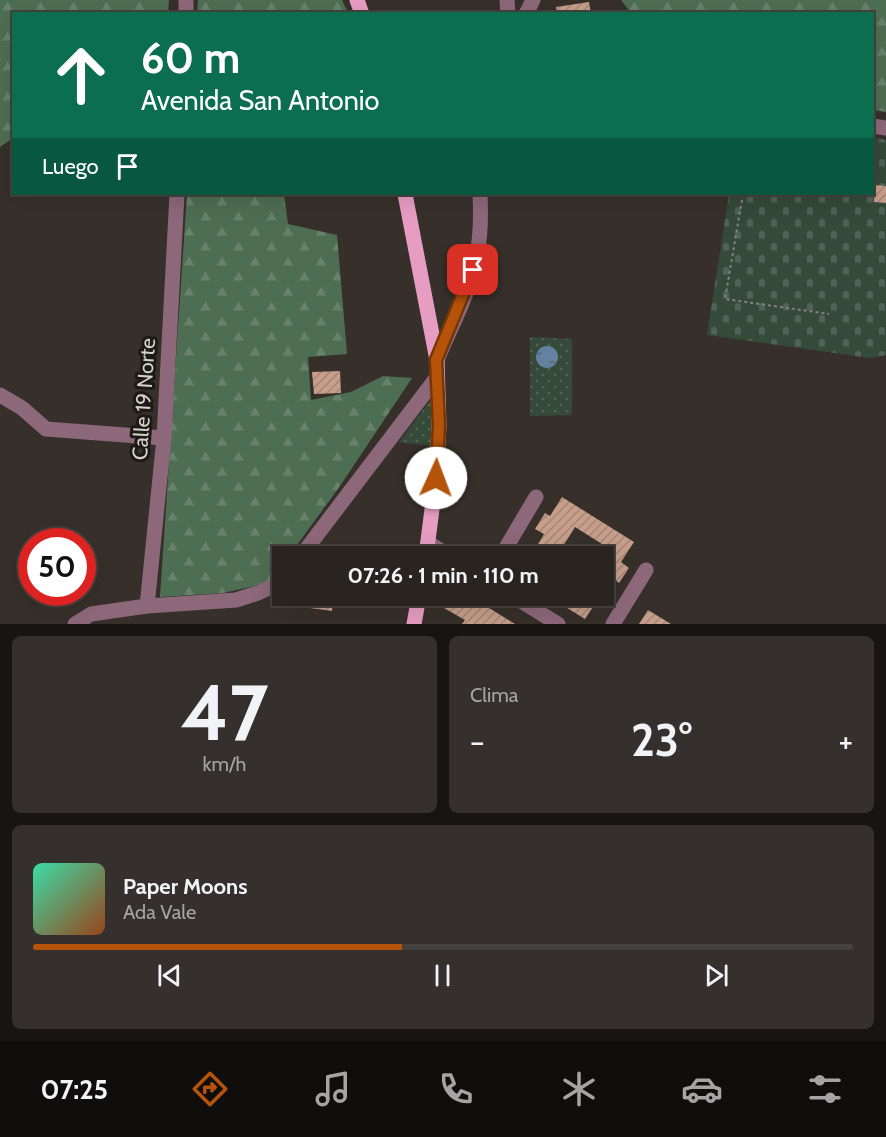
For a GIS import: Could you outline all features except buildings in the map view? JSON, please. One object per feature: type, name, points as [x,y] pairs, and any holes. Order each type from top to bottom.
[{"type":"main road","points":[[405,195],[436,360],[439,426],[436,478],[428,546]]},
{"type":"main road","points":[[414,624],[417,606]]},
{"type":"street","name":"Calle 19 Norte","points":[[147,606],[164,438],[177,195]]},
{"type":"street","points":[[436,360],[469,284],[477,256],[481,226],[480,195]]},
{"type":"street","points":[[309,546],[437,376]]},
{"type":"street","points":[[0,395],[22,408],[46,429],[164,438]]},
{"type":"street","points":[[507,546],[536,497]]},
{"type":"street","points":[[613,624],[646,570]]},
{"type":"street","points":[[75,624],[91,614],[147,606],[236,600],[272,587]]},
{"type":"street","points":[[529,606],[558,624]]},
{"type":"path","points":[[743,195],[725,299],[829,314]]},
{"type":"green space","points":[[0,0],[169,0],[168,12],[12,12],[12,139],[0,147]]},
{"type":"green space","points":[[198,0],[342,0],[348,12],[197,12]]},
{"type":"green space","points":[[621,0],[886,0],[886,112],[874,110],[874,12],[630,12]]},
{"type":"green space","points":[[874,137],[886,140],[886,355],[870,358],[707,335],[729,195],[874,195]]},
{"type":"green space","points":[[187,195],[284,195],[288,224],[337,235],[347,354],[308,357],[311,400],[351,392],[383,376],[412,378],[340,486],[296,546],[272,546],[272,579],[269,583],[223,593],[160,597]]},
{"type":"green space","points":[[530,337],[572,339],[572,415],[530,416]]},
{"type":"green space","points":[[432,398],[431,446],[399,442]]},
{"type":"water","points":[[547,346],[555,349],[558,357],[555,365],[547,368],[539,365],[536,357],[539,349]]},
{"type":"route","points":[[436,478],[439,426],[436,360],[473,270]]}]
